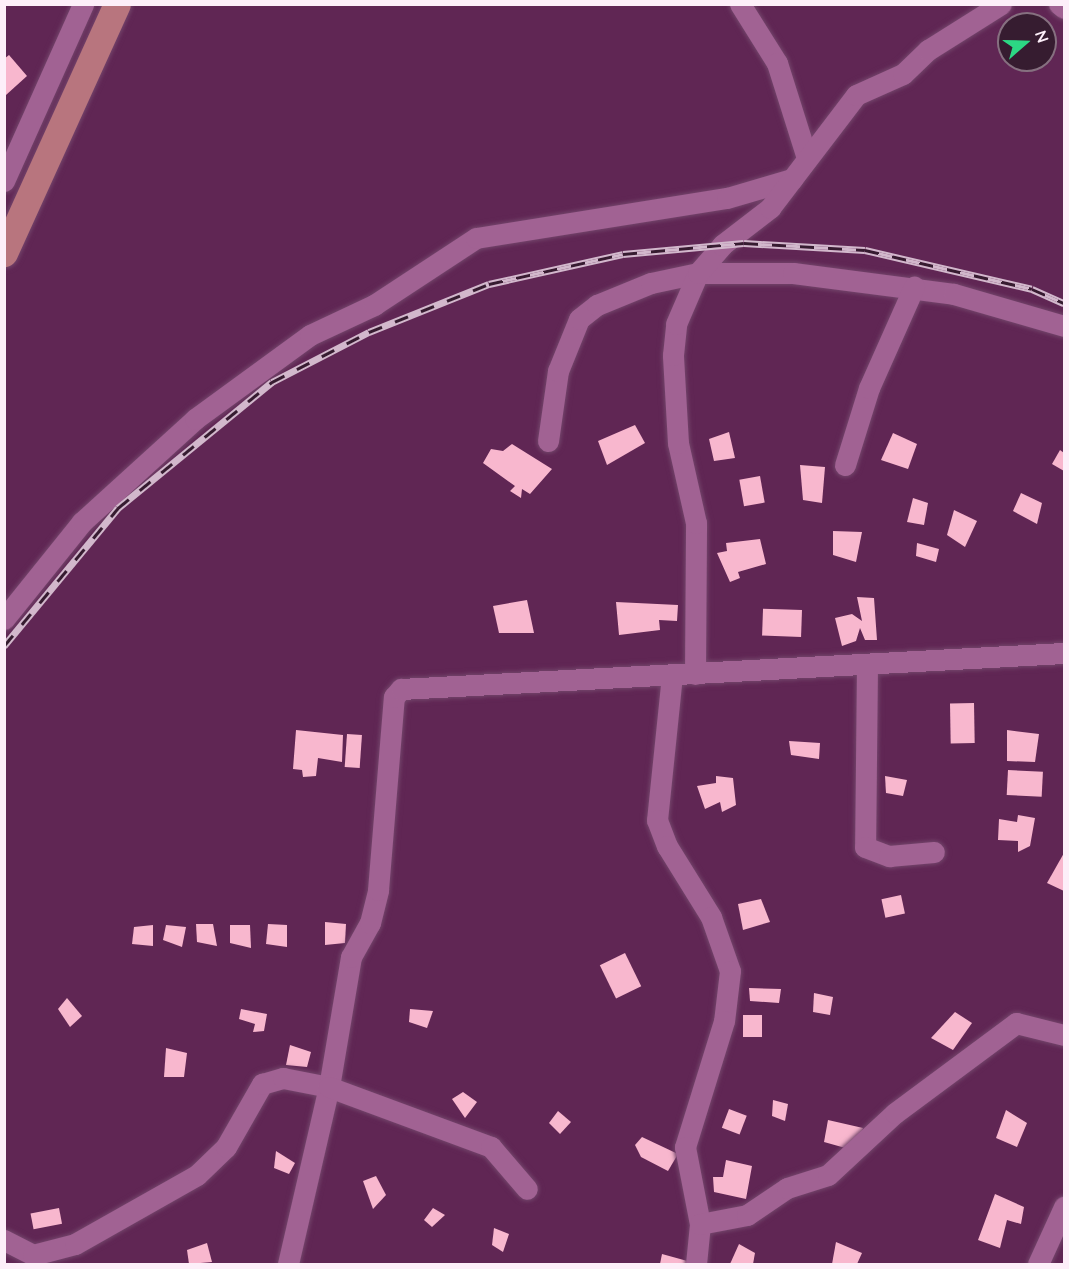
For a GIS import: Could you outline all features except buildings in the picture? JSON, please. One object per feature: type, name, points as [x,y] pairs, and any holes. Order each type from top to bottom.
[{"type":"main road","points":[[4,253],[117,4]]},
{"type":"street","points":[[4,181],[83,4]]},
{"type":"street","points":[[740,4],[777,63],[807,158]]},
{"type":"street","points":[[696,674],[696,523],[678,443],[673,355],[676,324],[698,273],[722,245],[765,213],[865,88],[903,74],[928,50],[1001,4]]},
{"type":"street","points":[[1059,4],[1065,8]]},
{"type":"street","points":[[4,138],[13,157]]},
{"type":"street","points":[[4,619],[97,507],[195,419],[310,335],[374,305],[476,237],[727,198],[792,179]]},
{"type":"street","points":[[548,441],[558,371],[579,319],[622,294],[698,273],[773,272],[914,287],[1065,326]]},
{"type":"street","points":[[845,465],[869,388],[914,287]]},
{"type":"street","points":[[288,1264],[329,1087],[351,957],[370,923],[378,890],[396,693],[415,687],[1065,653]]},
{"type":"street","points":[[867,665],[865,847],[889,856],[934,852]]},
{"type":"street","points":[[672,675],[657,820],[666,846],[711,917],[730,971],[724,1021],[685,1147],[700,1224],[696,1264]]},
{"type":"street","points":[[700,1224],[747,1215],[787,1188],[828,1174],[895,1113],[1016,1023],[1065,1035]]},
{"type":"street","points":[[4,1240],[33,1254],[75,1245],[197,1176],[226,1147],[262,1084],[283,1078],[329,1087],[491,1147],[527,1189]]},
{"type":"street","points":[[1038,1264],[1065,1207]]},
{"type":"railway","points":[[4,646],[118,508],[272,382],[369,332],[489,284],[623,254],[744,243],[865,250],[1032,289],[1064,303]]}]
